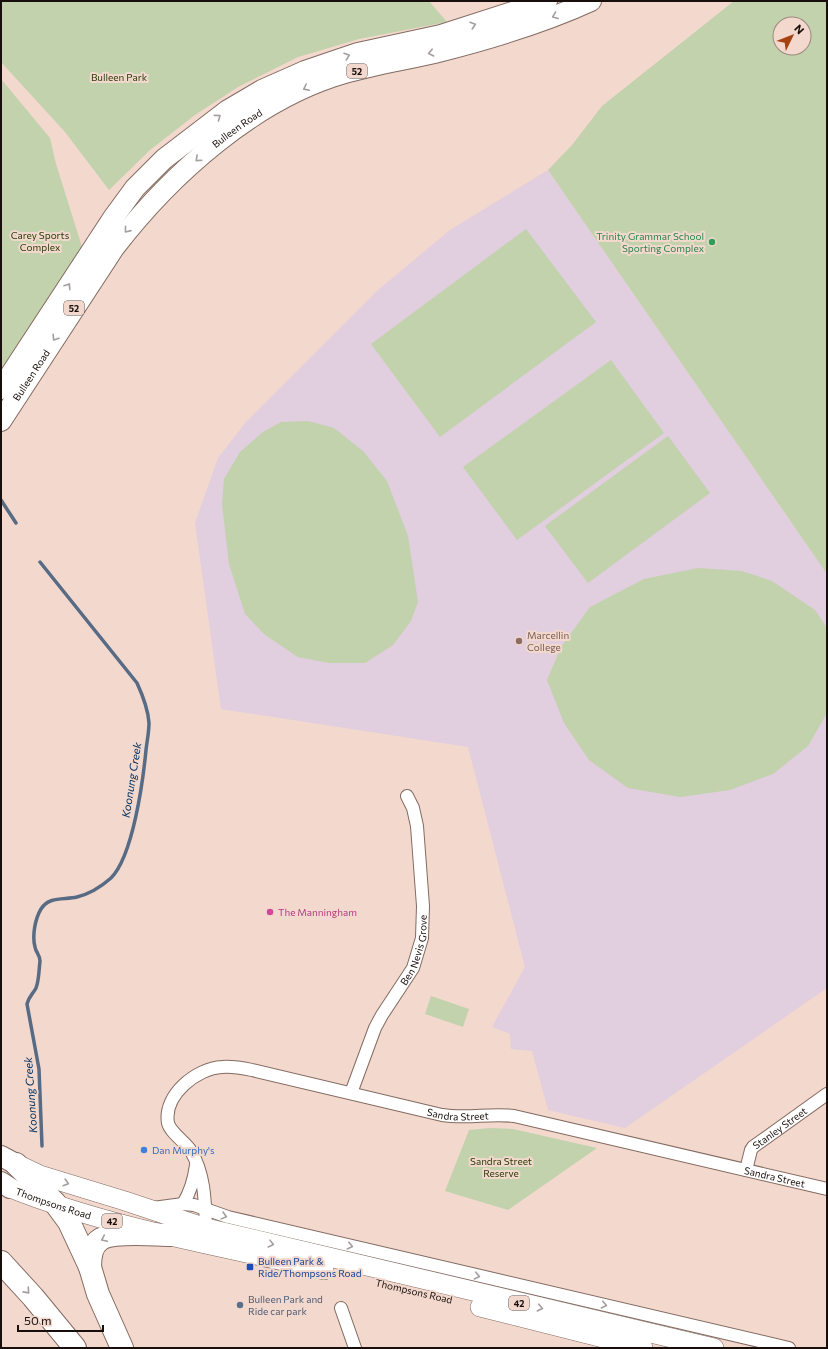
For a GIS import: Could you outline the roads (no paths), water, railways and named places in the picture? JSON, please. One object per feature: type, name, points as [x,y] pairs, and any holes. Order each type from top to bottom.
[{"type":"highway","name":"Bulleen Road","points":[[1,389],[113,218],[135,188],[164,159],[228,110],[262,90],[305,70],[358,53],[440,35],[547,1]]},
{"type":"highway","name":"Bulleen Road","points":[[1,420],[128,228],[180,174],[211,147],[243,124],[274,104],[312,86],[344,74],[496,37],[555,17],[591,1]]},
{"type":"highway","points":[[9,1160],[55,1203],[69,1222],[90,1267],[98,1294],[122,1348]]},
{"type":"highway","points":[[90,1267],[90,1256],[94,1246],[100,1239],[121,1235],[170,1235]]},
{"type":"highway","points":[[1,1262],[75,1348]]},
{"type":"main road","name":"Thompsons Road","points":[[9,1160],[40,1175],[206,1228],[681,1344],[714,1348]]},
{"type":"main road","name":"Thompsons Road","points":[[6,1185],[88,1215],[447,1298],[643,1348]]},
{"type":"main road","points":[[93,1192],[95,1201],[102,1207],[170,1235]]},
{"type":"street","name":"Ben Nevis Grove","points":[[351,1093],[375,1028],[413,968],[422,938],[423,906],[417,826],[413,808],[407,796]]},
{"type":"street","name":"Sandra Street","points":[[206,1228],[204,1188],[201,1176],[188,1147],[170,1129],[167,1118],[171,1101],[175,1094],[188,1081],[200,1074],[220,1067],[237,1068],[454,1117],[514,1116],[827,1189]]},
{"type":"street","name":"Stanley Street","points":[[746,1170],[753,1147],[827,1094]]},
{"type":"street","points":[[183,1204],[190,1192],[194,1180],[196,1164]]},
{"type":"street","name":"Thompsons Road","points":[[145,1209],[183,1204],[194,1205],[205,1208],[217,1214],[258,1224],[789,1348]]},
{"type":"street","points":[[341,1308],[355,1348]]},
{"type":"waterway","name":"Koonung Creek","points":[[1,500],[16,523]]},
{"type":"waterway","name":"Koonung Creek","points":[[40,562],[137,683],[145,702],[149,723],[136,817],[131,836],[119,867],[111,878],[91,892],[82,896],[57,899],[48,902],[41,909],[36,923],[34,943],[40,959],[39,975],[36,988],[27,1004],[39,1069],[42,1146]]},
{"type":"place","name":"Trinity Grammar School Sporting Complex","points":[[712,242]]},
{"type":"place","name":"Marcellin College","points":[[519,641]]},
{"type":"place","name":"The Manningham","points":[[270,912]]},
{"type":"place","name":"Dan Murphy's","points":[[144,1150]]},
{"type":"place","name":"Bulleen Park & Ride/Thompsons Road","points":[[250,1267]]},
{"type":"place","name":"Bulleen Park and Ride car park","points":[[240,1305]]},
{"type":"park label","name":"Bulleen Park","points":[[119,77]]},
{"type":"park label","name":"Carey Sports Complex","points":[[40,240]]},
{"type":"park label","name":"Sandra Street Reserve","points":[[501,1166]]}]
